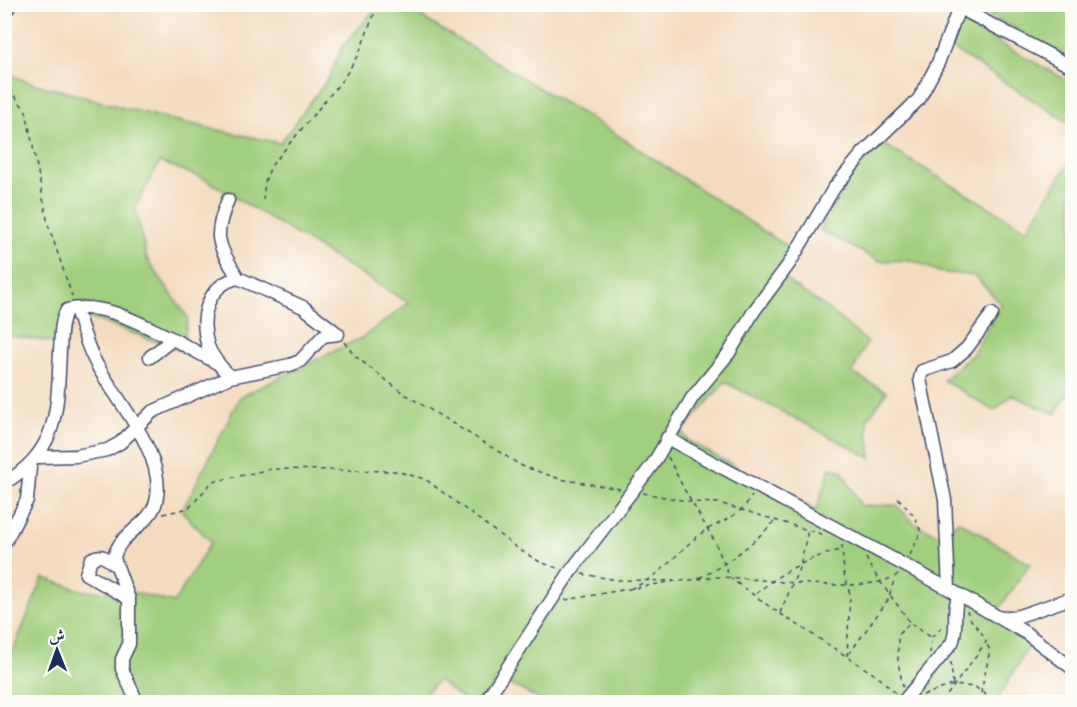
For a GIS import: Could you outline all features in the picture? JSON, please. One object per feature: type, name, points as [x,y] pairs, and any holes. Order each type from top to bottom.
[{"type":"street","points":[[485,702],[570,572],[633,491],[692,398],[729,353],[754,311],[789,264],[834,188],[863,153],[919,99],[963,7],[1072,67]]},
{"type":"street","points":[[228,200],[217,227],[221,250],[238,278],[303,307],[338,334]]},
{"type":"street","points":[[217,363],[207,340],[207,304],[214,291],[228,280],[238,278]]},
{"type":"street","points":[[76,309],[91,354],[136,426],[151,458],[157,487],[157,497],[148,518],[118,545],[114,558],[129,599],[129,644],[122,659],[122,669],[137,702]]},
{"type":"street","points":[[4,483],[30,467],[39,457],[56,410],[61,334],[65,313],[76,309],[99,309],[121,315],[217,363],[230,377]]},
{"type":"street","points":[[905,702],[956,636],[945,500],[920,379],[922,371],[952,361],[967,348],[992,314]]},
{"type":"street","points":[[39,457],[76,456],[108,450],[152,412],[230,377],[290,365],[300,360],[323,336],[338,334]]},
{"type":"street","points":[[150,357],[173,339]]},
{"type":"street","points":[[665,442],[758,487],[906,565],[1026,633],[1072,668]]},
{"type":"street","points":[[4,544],[27,500],[30,467]]},
{"type":"street","points":[[115,565],[103,556],[97,556],[91,559],[86,574],[119,590],[129,599]]},
{"type":"street","points":[[1000,618],[1019,616],[1072,598]]},
{"type":"path","points":[[4,29],[18,4]]},
{"type":"path","points":[[262,200],[271,166],[344,78],[359,53],[378,4]]},
{"type":"path","points":[[4,81],[26,111],[48,224],[76,309]]},
{"type":"path","points":[[338,334],[355,356],[403,393],[522,466],[560,479],[692,502],[719,503],[831,537]]},
{"type":"path","points":[[665,442],[730,578],[780,614],[847,656],[905,702]]},
{"type":"path","points":[[148,518],[189,508],[212,482],[271,469],[395,471],[425,479],[540,562],[570,572],[618,580],[680,581]]},
{"type":"path","points":[[626,591],[649,580],[708,529],[732,519],[743,509],[758,487]]},
{"type":"path","points":[[847,656],[890,593],[896,576],[906,565],[921,532],[915,517],[898,498]]},
{"type":"path","points":[[696,579],[724,564],[753,542],[775,521]]},
{"type":"path","points":[[780,614],[800,566],[808,530]]},
{"type":"path","points":[[842,540],[846,583],[850,594],[847,656]]},
{"type":"path","points":[[756,595],[771,581],[817,556],[842,550]]},
{"type":"path","points":[[865,555],[874,574],[881,580],[910,623],[931,637]]},
{"type":"path","points":[[552,602],[696,579],[730,578],[814,586],[881,580],[896,576]]},
{"type":"path","points":[[967,611],[971,624],[984,634],[990,650],[979,702]]},
{"type":"path","points":[[929,671],[931,637],[953,615]]},
{"type":"path","points":[[905,702],[898,662],[898,634],[910,623]]},
{"type":"path","points":[[942,702],[986,642]]},
{"type":"path","points":[[950,646],[953,686]]},
{"type":"path","points":[[921,696],[953,686],[975,687],[988,696],[1006,700]]},
{"type":"green space","points":[[379,5],[401,5],[614,133],[791,249],[780,271],[792,285],[827,308],[867,342],[852,373],[887,392],[867,420],[871,458],[725,382],[682,432],[688,441],[816,511],[830,468],[842,471],[861,506],[896,505],[914,523],[938,535],[959,521],[1030,564],[994,616],[1032,641],[996,702],[545,702],[499,679],[479,702],[466,702],[438,680],[418,702],[8,702],[5,699],[5,670],[43,578],[84,591],[136,593],[174,603],[211,542],[182,511],[240,397],[363,337],[409,303],[205,179],[160,162],[135,208],[147,259],[188,318],[182,351],[71,311],[64,344],[5,335],[4,71],[32,83],[128,109],[280,143],[329,77],[343,46]]},
{"type":"green space","points":[[970,5],[1072,5],[1072,59]]},
{"type":"green space","points":[[957,20],[1072,83],[1072,125],[948,46]]},
{"type":"green space","points":[[883,144],[1027,230],[1072,158],[1072,386],[1055,414],[1012,395],[994,411],[943,380],[973,354],[1001,304],[975,276],[939,272],[911,260],[879,261],[820,230],[862,160]]}]
